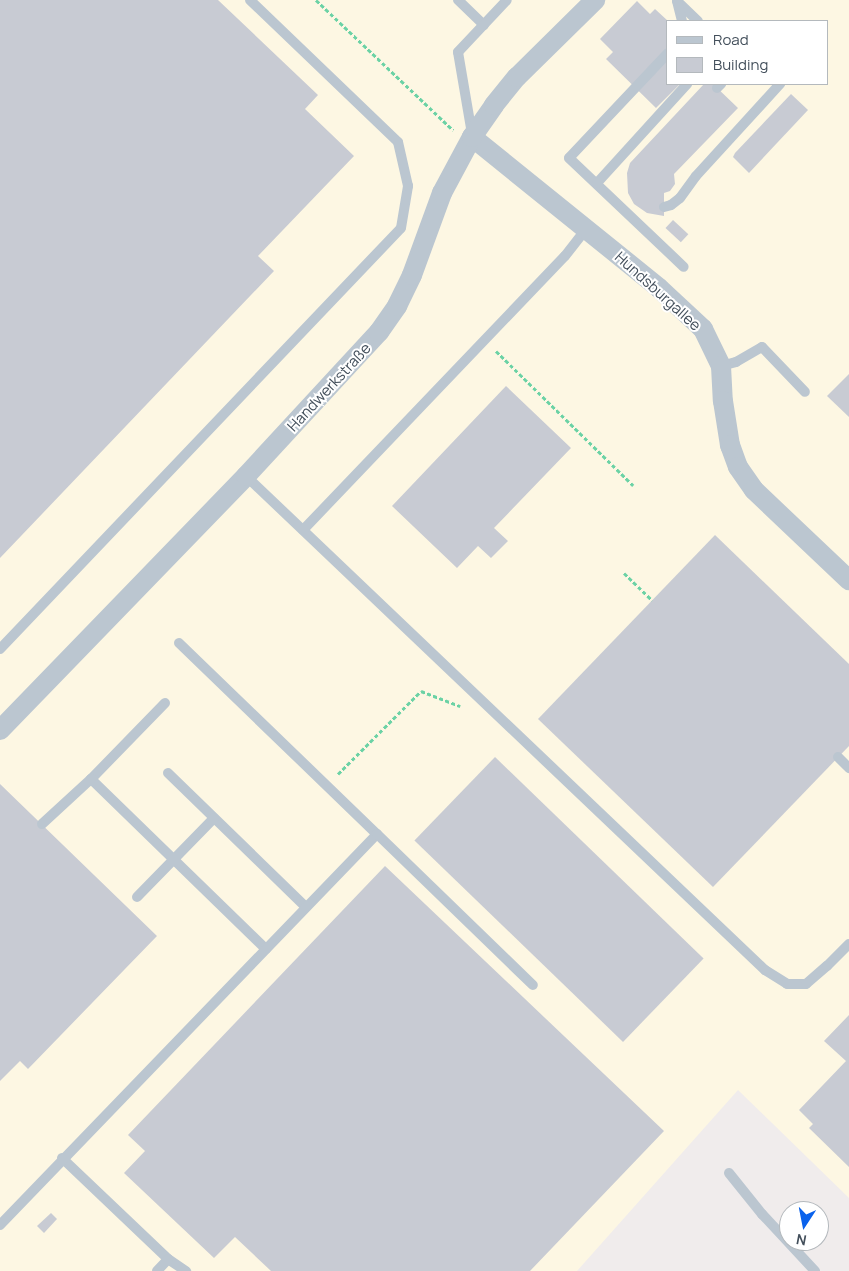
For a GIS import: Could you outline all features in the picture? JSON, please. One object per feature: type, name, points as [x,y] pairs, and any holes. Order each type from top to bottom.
[{"type":"street","name":"Handwerkstraße","points":[[0,730],[246,476],[360,354],[397,306],[412,275],[448,180],[472,137],[494,104],[517,77],[595,0]]},
{"type":"street","name":"Hundsburgallee","points":[[472,137],[587,228],[659,288],[703,329],[721,366],[723,401],[730,445],[738,467],[754,490],[849,580]]},
{"type":"lane","points":[[0,649],[401,228],[408,186],[398,142],[250,0]]},
{"type":"lane","points":[[458,0],[484,25]]},
{"type":"lane","points":[[472,137],[458,52],[507,0]]},
{"type":"lane","points":[[677,0],[682,20]]},
{"type":"lane","points":[[677,0],[697,20]]},
{"type":"lane","points":[[666,55],[569,158],[684,267]]},
{"type":"lane","points":[[597,183],[686,85]]},
{"type":"lane","points":[[664,207],[672,205],[680,198],[696,176],[779,85]]},
{"type":"lane","points":[[303,530],[565,256],[587,228]]},
{"type":"lane","points":[[721,366],[736,362],[762,347],[805,392]]},
{"type":"lane","points":[[246,476],[765,970],[787,984],[806,984],[849,944]]},
{"type":"lane","points":[[179,643],[533,985]]},
{"type":"lane","points":[[42,824],[91,779],[165,703]]},
{"type":"lane","points":[[838,757],[849,768]]},
{"type":"lane","points":[[168,773],[306,907]]},
{"type":"lane","points":[[91,779],[266,948]]},
{"type":"lane","points":[[137,897],[214,818]]},
{"type":"lane","points":[[0,1224],[377,834]]},
{"type":"lane","points":[[62,1158],[168,1259],[186,1271]]},
{"type":"lane","points":[[729,1173],[762,1214],[815,1271]]},
{"type":"lane","points":[[157,1271],[168,1259]]},
{"type":"path","points":[[316,0],[449,128],[472,137]]},
{"type":"path","points":[[484,340],[633,485]]},
{"type":"path","points":[[624,573],[652,600]]},
{"type":"path","points":[[327,785],[421,691],[467,708]]},
{"type":"shaded area","points":[[0,0],[849,0],[849,1198],[738,1090],[577,1271],[0,1271]]},
{"type":"building","points":[[0,0],[218,0],[318,95],[305,109],[354,156],[258,256],[274,271],[0,558]]},
{"type":"building","points":[[637,1],[650,14],[655,9],[667,20],[666,85],[679,85],[656,108],[606,59],[613,52],[600,39]]},
{"type":"building","points":[[703,85],[714,85],[738,108],[674,174],[675,184],[670,191],[664,193],[664,216],[647,213],[634,204],[628,193],[627,173],[630,163]]},
{"type":"building","points":[[791,94],[808,110],[749,173],[733,157],[735,153]]},
{"type":"building","points":[[673,220],[688,234],[681,242],[665,228]]},
{"type":"building","points":[[849,374],[849,417],[827,396]]},
{"type":"building","points":[[506,386],[571,448],[494,528],[508,541],[491,558],[478,546],[457,568],[392,506]]},
{"type":"building","points":[[715,535],[849,664],[849,746],[713,887],[538,719]]},
{"type":"building","points":[[495,757],[704,958],[623,1042],[414,840]]},
{"type":"building","points":[[0,784],[157,936],[28,1069],[20,1061],[0,1081]]},
{"type":"building","points":[[385,866],[664,1131],[530,1271],[271,1271],[235,1237],[214,1258],[124,1173],[145,1151],[128,1135]]},
{"type":"building","points":[[849,1015],[849,1167],[809,1128],[813,1124],[799,1110],[846,1061],[824,1041]]},
{"type":"building","points":[[51,1213],[57,1219],[44,1233],[37,1226]]}]
